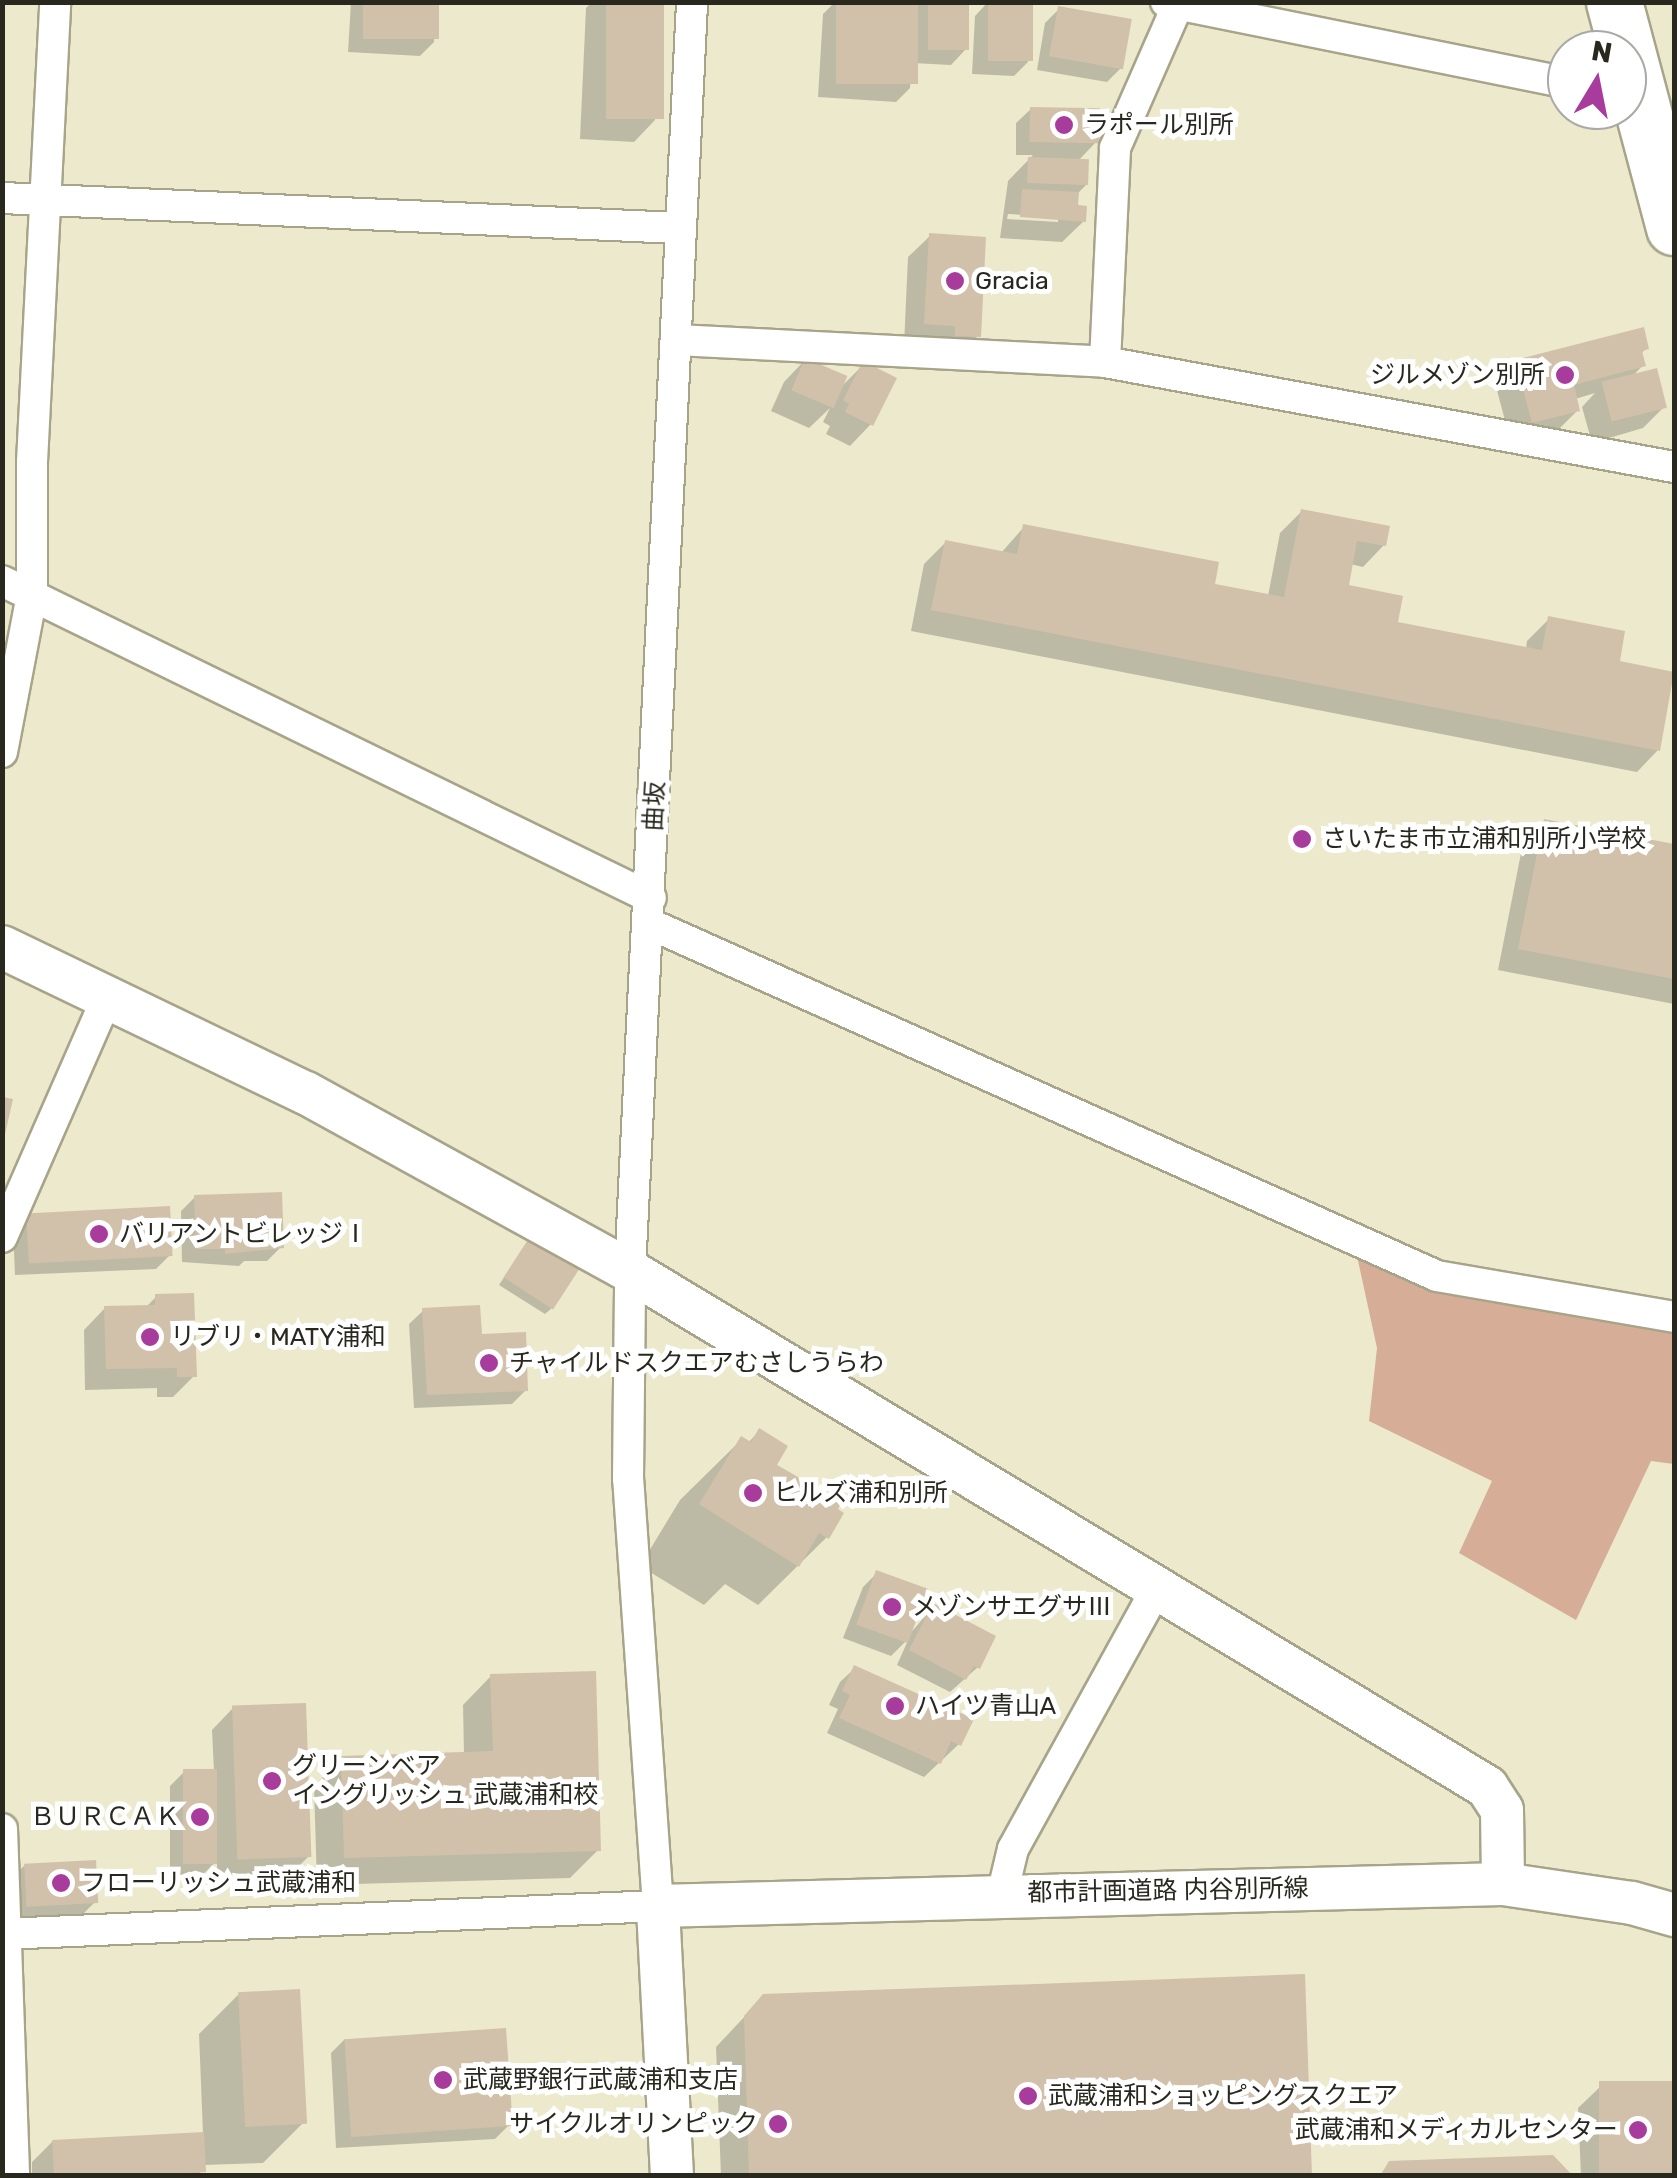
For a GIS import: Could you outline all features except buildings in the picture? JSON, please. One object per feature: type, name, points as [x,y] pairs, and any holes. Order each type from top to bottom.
[{"type":"highway","points":[[1614,2],[1648,99],[1674,227]]},
{"type":"street","points":[[2,752],[32,595],[32,462],[54,2]]},
{"type":"street","name":"曲坂","points":[[658,1906],[628,1479],[630,1271],[692,2]]},
{"type":"street","points":[[1105,362],[1116,148],[1174,3],[1547,79]]},
{"type":"street","points":[[2,198],[678,228]]},
{"type":"street","points":[[677,340],[1105,362],[1674,467]]},
{"type":"street","points":[[2,581],[650,911],[1436,1276],[1674,1317]]},
{"type":"street","points":[[2,946],[306,1092],[630,1271],[1487,1787],[1502,1810],[1504,1884]]},
{"type":"street","points":[[2,1237],[107,998]]},
{"type":"street","points":[[1002,1895],[1013,1849],[1156,1590]]},
{"type":"street","points":[[2,1829],[14,2176]]},
{"type":"street","name":"都市計画道路 内谷別所線","points":[[658,1906],[1504,1884],[1632,1903],[1674,1915]]},
{"type":"street","points":[[5,1934],[658,1906],[672,2176]]},
{"type":"shaded area","points":[[1357,1256],[1419,1285],[1674,1334],[1674,1464],[1651,1461],[1576,1620],[1459,1553],[1492,1481],[1369,1421],[1377,1348]]},
{"type":"place","name":"ラポール別所","points":[[1064,125]]},
{"type":"place","name":"Gracia","points":[[955,281]]},
{"type":"place","name":"ジルメゾン別所","points":[[1565,375]]},
{"type":"place","name":"さいたま市立浦和別所小学校","points":[[1302,839]]},
{"type":"place","name":"バリアントビレッジⅠ","points":[[99,1234]]},
{"type":"place","name":"リブリ・MATY浦和","points":[[150,1337]]},
{"type":"place","name":"チャイルドスクエアむさしうらわ","points":[[489,1363]]},
{"type":"place","name":"ヒルズ浦和別所","points":[[753,1493]]},
{"type":"place","name":"メゾンサエグサⅢ","points":[[892,1607]]},
{"type":"place","name":"ハイツ青山A","points":[[895,1706]]},
{"type":"place","name":"グリーンベア イングリッシュ 武蔵浦和校","points":[[272,1781]]},
{"type":"place","name":"ＢＵＲＣＡＫ","points":[[200,1817]]},
{"type":"place","name":"フローリッシュ武蔵浦和","points":[[61,1883]]},
{"type":"place","name":"武蔵野銀行武蔵浦和支店","points":[[443,2080]]},
{"type":"place","name":"武蔵浦和ショッピングスクエア","points":[[1028,2096]]},
{"type":"place","name":"サイクルオリンピック","points":[[778,2124]]},
{"type":"place","name":"武蔵浦和メディカルセンター","points":[[1638,2130]]}]
